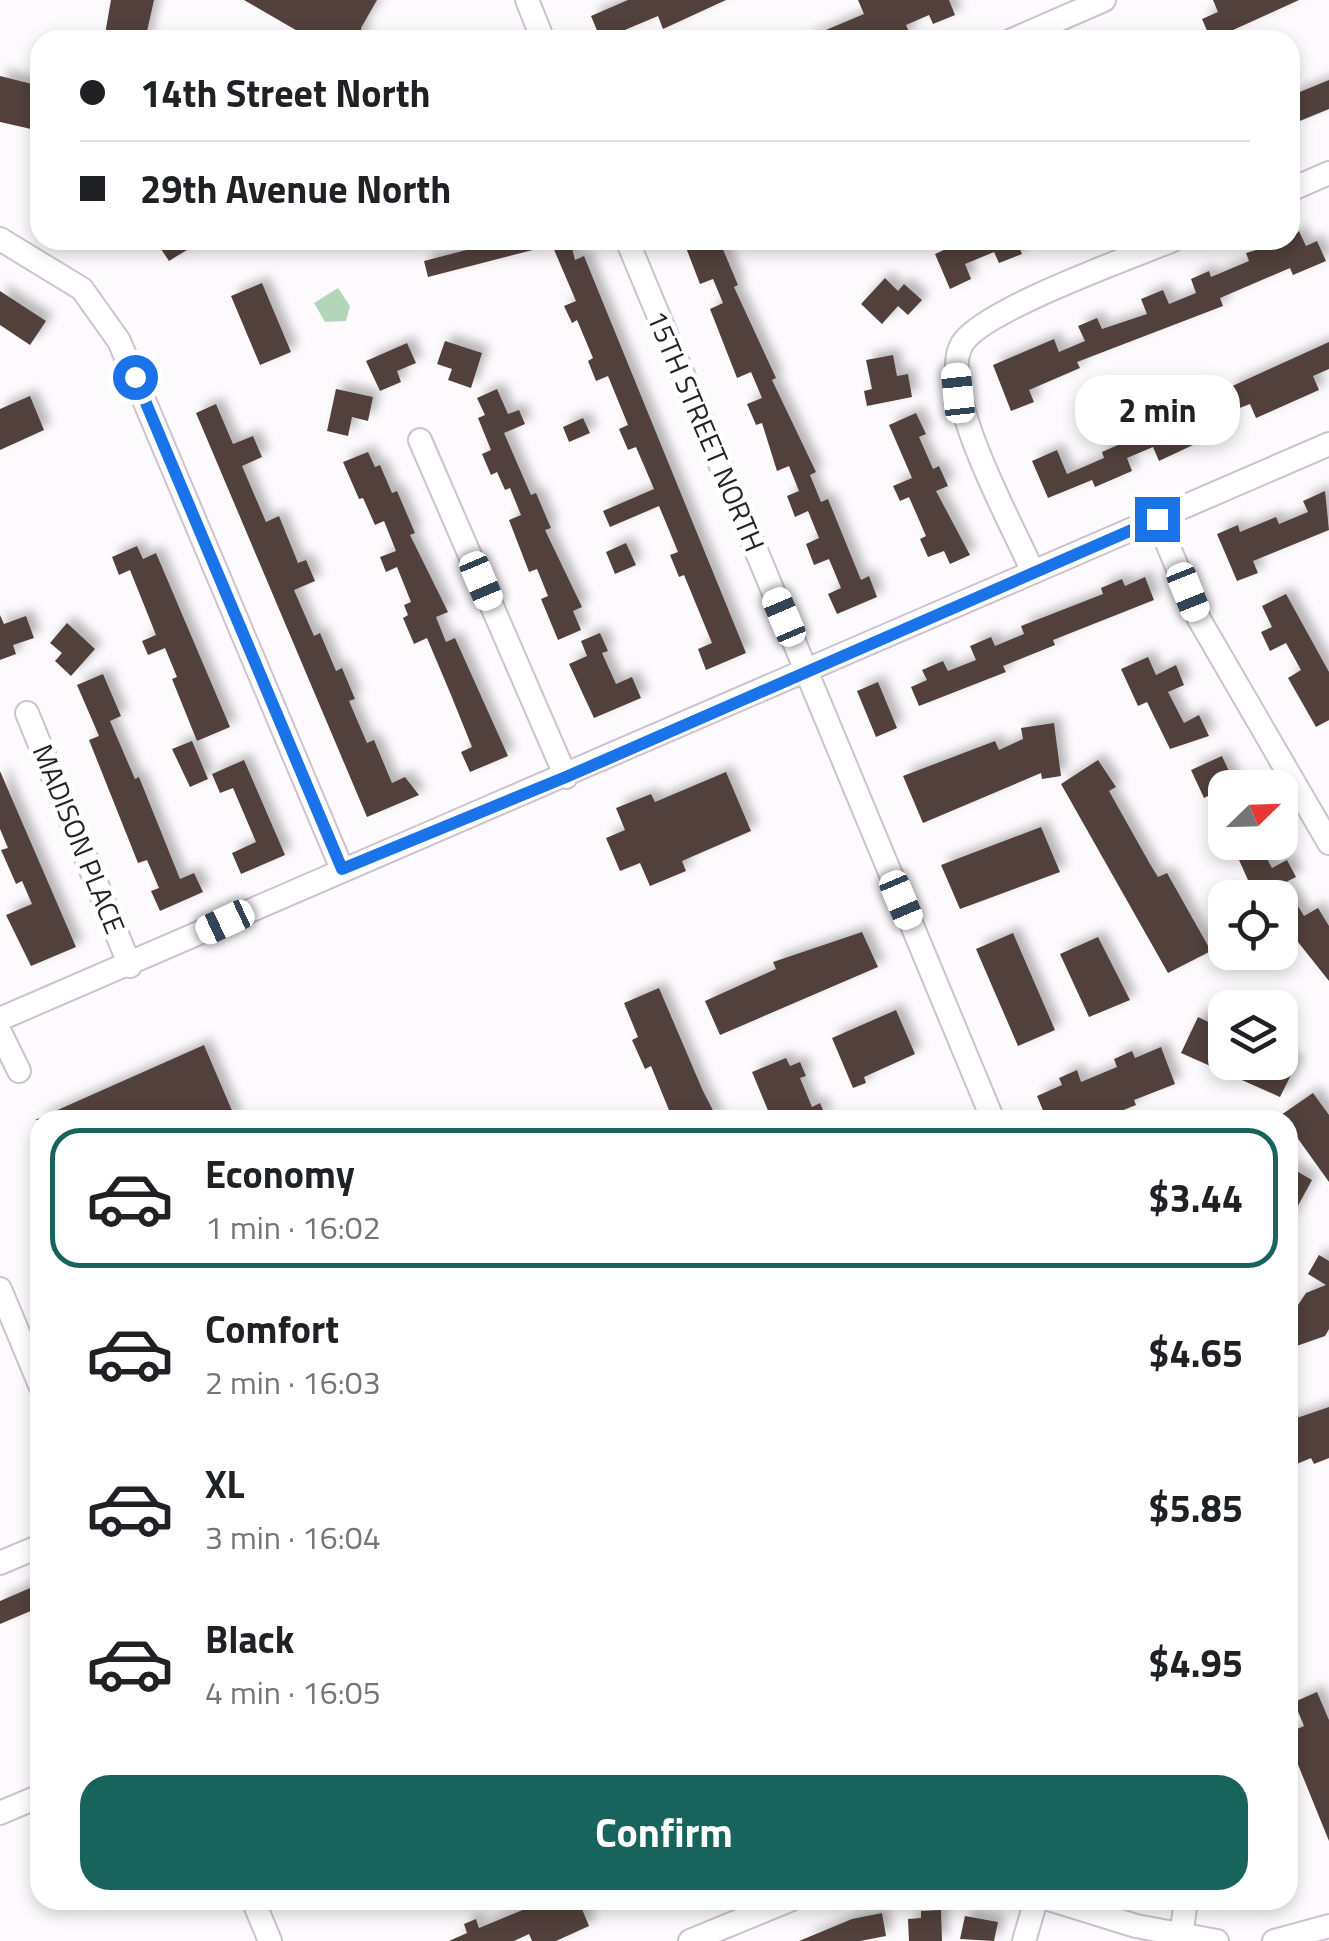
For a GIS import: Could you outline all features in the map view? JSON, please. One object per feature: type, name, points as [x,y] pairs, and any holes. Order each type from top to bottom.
[{"type":"street","points":[[527,0],[539,30]]},
{"type":"street","points":[[1035,30],[1104,0]]},
{"type":"street","points":[[1300,186],[1329,173]]},
{"type":"street","points":[[0,239],[82,289],[120,340],[342,869]]},
{"type":"street","name":"15TH STREET NORTH","points":[[630,250],[989,1110]]},
{"type":"street","points":[[1033,572],[967,421],[956,370],[961,345],[992,318],[1149,250]]},
{"type":"street","points":[[420,440],[566,777]]},
{"type":"street","points":[[0,1019],[1329,444]]},
{"type":"street","points":[[1157,519],[1199,619],[1329,843]]},
{"type":"street","name":"MADISON PLACE","points":[[27,713],[130,966]]},
{"type":"street","points":[[0,1032],[18,1071]]},
{"type":"street","points":[[0,1291],[30,1362]]},
{"type":"street","points":[[0,1563],[30,1550]]},
{"type":"street","points":[[0,1813],[30,1800]]},
{"type":"street","points":[[257,1910],[270,1941]]},
{"type":"street","points":[[690,1941],[766,1910]]},
{"type":"street","points":[[1024,1941],[1033,1910]]},
{"type":"street","points":[[1087,1910],[1181,1937],[1218,1941]]},
{"type":"street","points":[[1181,1937],[1185,1910]]},
{"type":"street","points":[[1274,1941],[1329,1926]]},
{"type":"green space","points":[[338,288],[350,306],[346,321],[325,322],[314,303]]},
{"type":"building","points":[[111,0],[154,0],[147,30],[106,30]]},
{"type":"building","points":[[244,0],[377,0],[362,30],[296,30]]},
{"type":"building","points":[[628,0],[726,0],[663,29],[658,16],[625,30],[597,30],[591,16]]},
{"type":"building","points":[[858,0],[949,0],[955,15],[933,24],[929,15],[906,25],[908,30],[826,30],[864,14]]},
{"type":"building","points":[[1213,0],[1299,0],[1233,30],[1207,30],[1202,19],[1218,12]]},
{"type":"building","points":[[0,76],[30,84],[30,129],[0,122]]},
{"type":"building","points":[[1329,80],[1329,109],[1300,121],[1300,92]]},
{"type":"building","points":[[1300,233],[1306,246],[1317,241],[1326,261],[1293,275],[1290,268],[1220,298],[1223,306],[1077,362],[1080,368],[1029,390],[1034,402],[1011,411],[993,365],[1054,339],[1059,352],[1085,341],[1078,326],[1097,318],[1102,329],[1147,314],[1141,299],[1163,290],[1169,304],[1196,293],[1191,279],[1209,271],[1211,277],[1249,261],[1246,253],[1300,250]]},
{"type":"building","points":[[162,250],[187,250],[169,261]]},
{"type":"building","points":[[466,250],[533,250],[428,277],[424,261]]},
{"type":"building","points":[[554,250],[572,250],[575,260],[584,256],[746,653],[706,670],[698,649],[712,643],[684,575],[679,577],[670,555],[678,552],[659,506],[610,527],[603,511],[654,489],[636,447],[628,450],[619,429],[628,425],[608,376],[596,381],[588,361],[593,358],[577,320],[572,323],[564,306],[576,301]]},
{"type":"building","points":[[687,250],[723,250],[738,285],[734,287],[776,378],[772,380],[816,472],[810,475],[821,502],[828,499],[861,580],[869,576],[877,597],[837,614],[828,594],[841,588],[829,559],[814,565],[806,544],[819,538],[808,511],[795,517],[787,496],[799,491],[789,466],[777,471],[762,423],[756,425],[747,404],[762,398],[751,372],[737,378],[710,309],[723,303],[713,279],[700,284]]},
{"type":"building","points":[[944,250],[1020,250],[1022,254],[999,263],[994,252],[965,264],[971,279],[950,289],[935,254]]},
{"type":"building","points":[[885,278],[898,291],[904,284],[922,300],[908,315],[898,306],[882,324],[861,304]]},
{"type":"building","points":[[262,283],[291,352],[260,365],[231,296]]},
{"type":"building","points":[[0,291],[46,321],[30,345],[0,325]]},
{"type":"building","points":[[445,341],[482,353],[471,388],[448,380],[452,369],[437,364]]},
{"type":"building","points":[[1329,342],[1329,369],[1313,376],[1319,390],[1256,418],[1250,404],[1237,409],[1228,388]]},
{"type":"building","points":[[407,343],[416,363],[397,371],[401,382],[380,391],[366,361]]},
{"type":"building","points":[[893,355],[897,376],[908,374],[912,397],[867,406],[864,391],[872,389],[866,360]]},
{"type":"building","points":[[336,389],[373,397],[368,421],[352,417],[348,436],[327,431]]},
{"type":"building","points":[[497,389],[508,414],[519,410],[525,424],[504,433],[531,495],[536,493],[551,528],[545,530],[582,607],[573,611],[581,630],[558,640],[541,599],[548,596],[537,569],[529,572],[509,520],[521,515],[510,488],[505,490],[497,472],[491,475],[482,454],[491,450],[478,418],[485,415],[477,398]]},
{"type":"building","points":[[30,396],[44,430],[0,450],[0,409]]},
{"type":"building","points":[[216,404],[233,444],[253,436],[262,457],[242,466],[266,522],[279,516],[298,563],[306,560],[315,581],[294,590],[314,636],[320,633],[336,671],[342,668],[355,699],[349,701],[367,743],[374,740],[392,783],[405,777],[419,795],[367,817],[196,413]]},
{"type":"building","points":[[1220,407],[1229,428],[1159,461],[1153,447],[1127,458],[1132,471],[1095,487],[1092,480],[1048,498],[1032,461],[1057,450],[1067,474],[1104,458],[1102,452],[1134,438],[1131,432],[1165,417],[1167,422],[1199,409],[1201,415]]},
{"type":"building","points":[[916,413],[926,434],[919,437],[933,469],[939,466],[948,486],[936,491],[970,555],[950,564],[944,551],[928,557],[920,539],[926,536],[909,497],[900,501],[893,486],[912,478],[889,425]]},
{"type":"building","points":[[583,418],[590,433],[569,442],[563,427]]},
{"type":"building","points":[[368,452],[375,467],[380,465],[392,493],[397,491],[415,533],[410,535],[448,612],[436,617],[446,642],[455,638],[508,756],[470,772],[461,752],[472,747],[451,695],[427,638],[414,644],[403,618],[408,615],[404,605],[411,602],[397,567],[386,572],[380,557],[396,551],[384,521],[375,525],[343,462]]},
{"type":"building","points":[[1325,491],[1329,530],[1253,561],[1258,573],[1237,581],[1217,534],[1238,525],[1240,532],[1276,517],[1279,524],[1308,512],[1303,501]]},
{"type":"building","points":[[626,543],[636,565],[615,574],[606,552]]},
{"type":"building","points":[[137,546],[143,559],[156,553],[230,727],[197,741],[172,679],[177,677],[165,648],[148,655],[142,641],[156,635],[130,570],[119,575],[112,557]]},
{"type":"building","points":[[1145,577],[1154,600],[1053,640],[1055,645],[1003,666],[1006,672],[919,706],[911,687],[927,680],[922,670],[943,661],[948,671],[976,660],[970,646],[991,637],[995,646],[1024,634],[1021,626],[1103,594],[1101,588],[1122,579],[1125,586]]},
{"type":"building","points":[[1286,594],[1329,672],[1329,720],[1316,727],[1288,678],[1301,670],[1286,643],[1270,651],[1261,632],[1272,627],[1262,606]]},
{"type":"building","points":[[0,615],[4,624],[26,616],[34,638],[13,645],[16,654],[0,660]]},
{"type":"building","points":[[67,623],[95,649],[71,676],[55,661],[62,653],[50,643]]},
{"type":"building","points":[[600,633],[608,651],[602,653],[616,684],[632,677],[641,698],[594,718],[569,664],[587,656],[581,641]]},
{"type":"building","points":[[1148,657],[1156,675],[1176,665],[1184,685],[1168,692],[1184,723],[1199,715],[1209,736],[1170,749],[1147,702],[1138,706],[1121,669]]},
{"type":"building","points":[[103,674],[121,716],[110,721],[135,779],[139,777],[180,879],[194,873],[203,892],[160,911],[151,891],[159,888],[147,860],[138,863],[89,740],[99,736],[77,685]]},
{"type":"building","points":[[878,682],[897,728],[876,737],[857,691]]},
{"type":"building","points":[[1054,723],[1061,776],[1042,779],[1041,773],[923,823],[903,776],[995,741],[999,750],[1023,739],[1021,728]]},
{"type":"building","points":[[192,741],[208,779],[190,787],[172,749]]},
{"type":"building","points":[[1222,756],[1228,770],[1208,770],[1208,796],[1204,798],[1191,770]]},
{"type":"building","points":[[244,760],[285,855],[241,874],[232,853],[256,842],[233,788],[220,793],[212,774]]},
{"type":"building","points":[[1098,760],[1116,787],[1109,791],[1150,864],[1158,877],[1167,873],[1208,946],[1208,953],[1168,973],[1061,784]]},
{"type":"building","points":[[0,771],[76,947],[31,966],[6,915],[32,904],[22,881],[16,884],[1,850],[8,848],[0,829]]},
{"type":"building","points":[[726,772],[751,831],[682,861],[686,871],[650,886],[640,863],[620,871],[606,838],[625,830],[616,808],[651,794],[655,802]]},
{"type":"building","points":[[1041,827],[1060,872],[960,909],[941,865]]},
{"type":"building","points":[[1239,860],[1268,860],[1272,868],[1287,860],[1296,877],[1290,880],[1248,880]]},
{"type":"building","points":[[1298,906],[1304,916],[1318,908],[1329,926],[1329,981],[1298,942]]},
{"type":"building","points":[[862,932],[878,967],[720,1035],[705,1001],[776,969],[773,962]]},
{"type":"building","points":[[1013,933],[1055,1030],[1018,1046],[976,949]]},
{"type":"building","points":[[1098,937],[1130,1000],[1089,1017],[1060,954]]},
{"type":"building","points":[[659,988],[713,1110],[669,1110],[651,1066],[645,1069],[632,1040],[638,1037],[624,1003]]},
{"type":"building","points":[[896,1010],[915,1054],[864,1077],[866,1083],[853,1088],[832,1038]]},
{"type":"building","points":[[1198,1017],[1208,1022],[1208,1065],[1181,1053]]},
{"type":"building","points":[[204,1045],[232,1110],[58,1110]]},
{"type":"building","points":[[1161,1047],[1175,1084],[1134,1100],[1136,1105],[1124,1110],[1043,1110],[1037,1096],[1062,1085],[1059,1078],[1077,1070],[1081,1082],[1117,1067],[1114,1059],[1132,1051],[1135,1058]]},
{"type":"building","points":[[786,1058],[790,1066],[800,1062],[806,1076],[800,1078],[812,1107],[820,1103],[823,1110],[768,1110],[752,1072]]},
{"type":"building","points":[[1242,1080],[1288,1080],[1280,1097]]},
{"type":"building","points":[[1313,1093],[1329,1115],[1329,1182],[1298,1139],[1298,1110],[1288,1110]]},
{"type":"building","points":[[1298,1172],[1312,1180],[1298,1206]]},
{"type":"building","points":[[1319,1255],[1329,1261],[1329,1329],[1325,1336],[1298,1345],[1298,1305],[1306,1293],[1326,1285],[1308,1274]]},
{"type":"building","points":[[1329,1407],[1329,1458],[1314,1464],[1311,1458],[1298,1463],[1298,1418]]},
{"type":"building","points":[[30,1588],[30,1611],[0,1624],[0,1601]]},
{"type":"building","points":[[1317,1692],[1329,1720],[1329,1841],[1298,1765],[1298,1729],[1304,1726],[1298,1700]]},
{"type":"building","points":[[523,1910],[582,1910],[589,1926],[556,1941],[532,1941],[529,1934],[514,1941],[449,1941],[467,1933],[464,1924],[476,1919],[479,1928]]},
{"type":"building","points":[[941,1910],[942,1941],[909,1941],[908,1919],[921,1918],[921,1911]]},
{"type":"building","points":[[882,1913],[886,1936],[860,1941],[799,1941],[852,1919]]},
{"type":"building","points":[[965,1916],[998,1922],[994,1941],[960,1939]]},
{"type":"route","points":[[135,377],[342,869],[566,777],[1157,519]]}]
